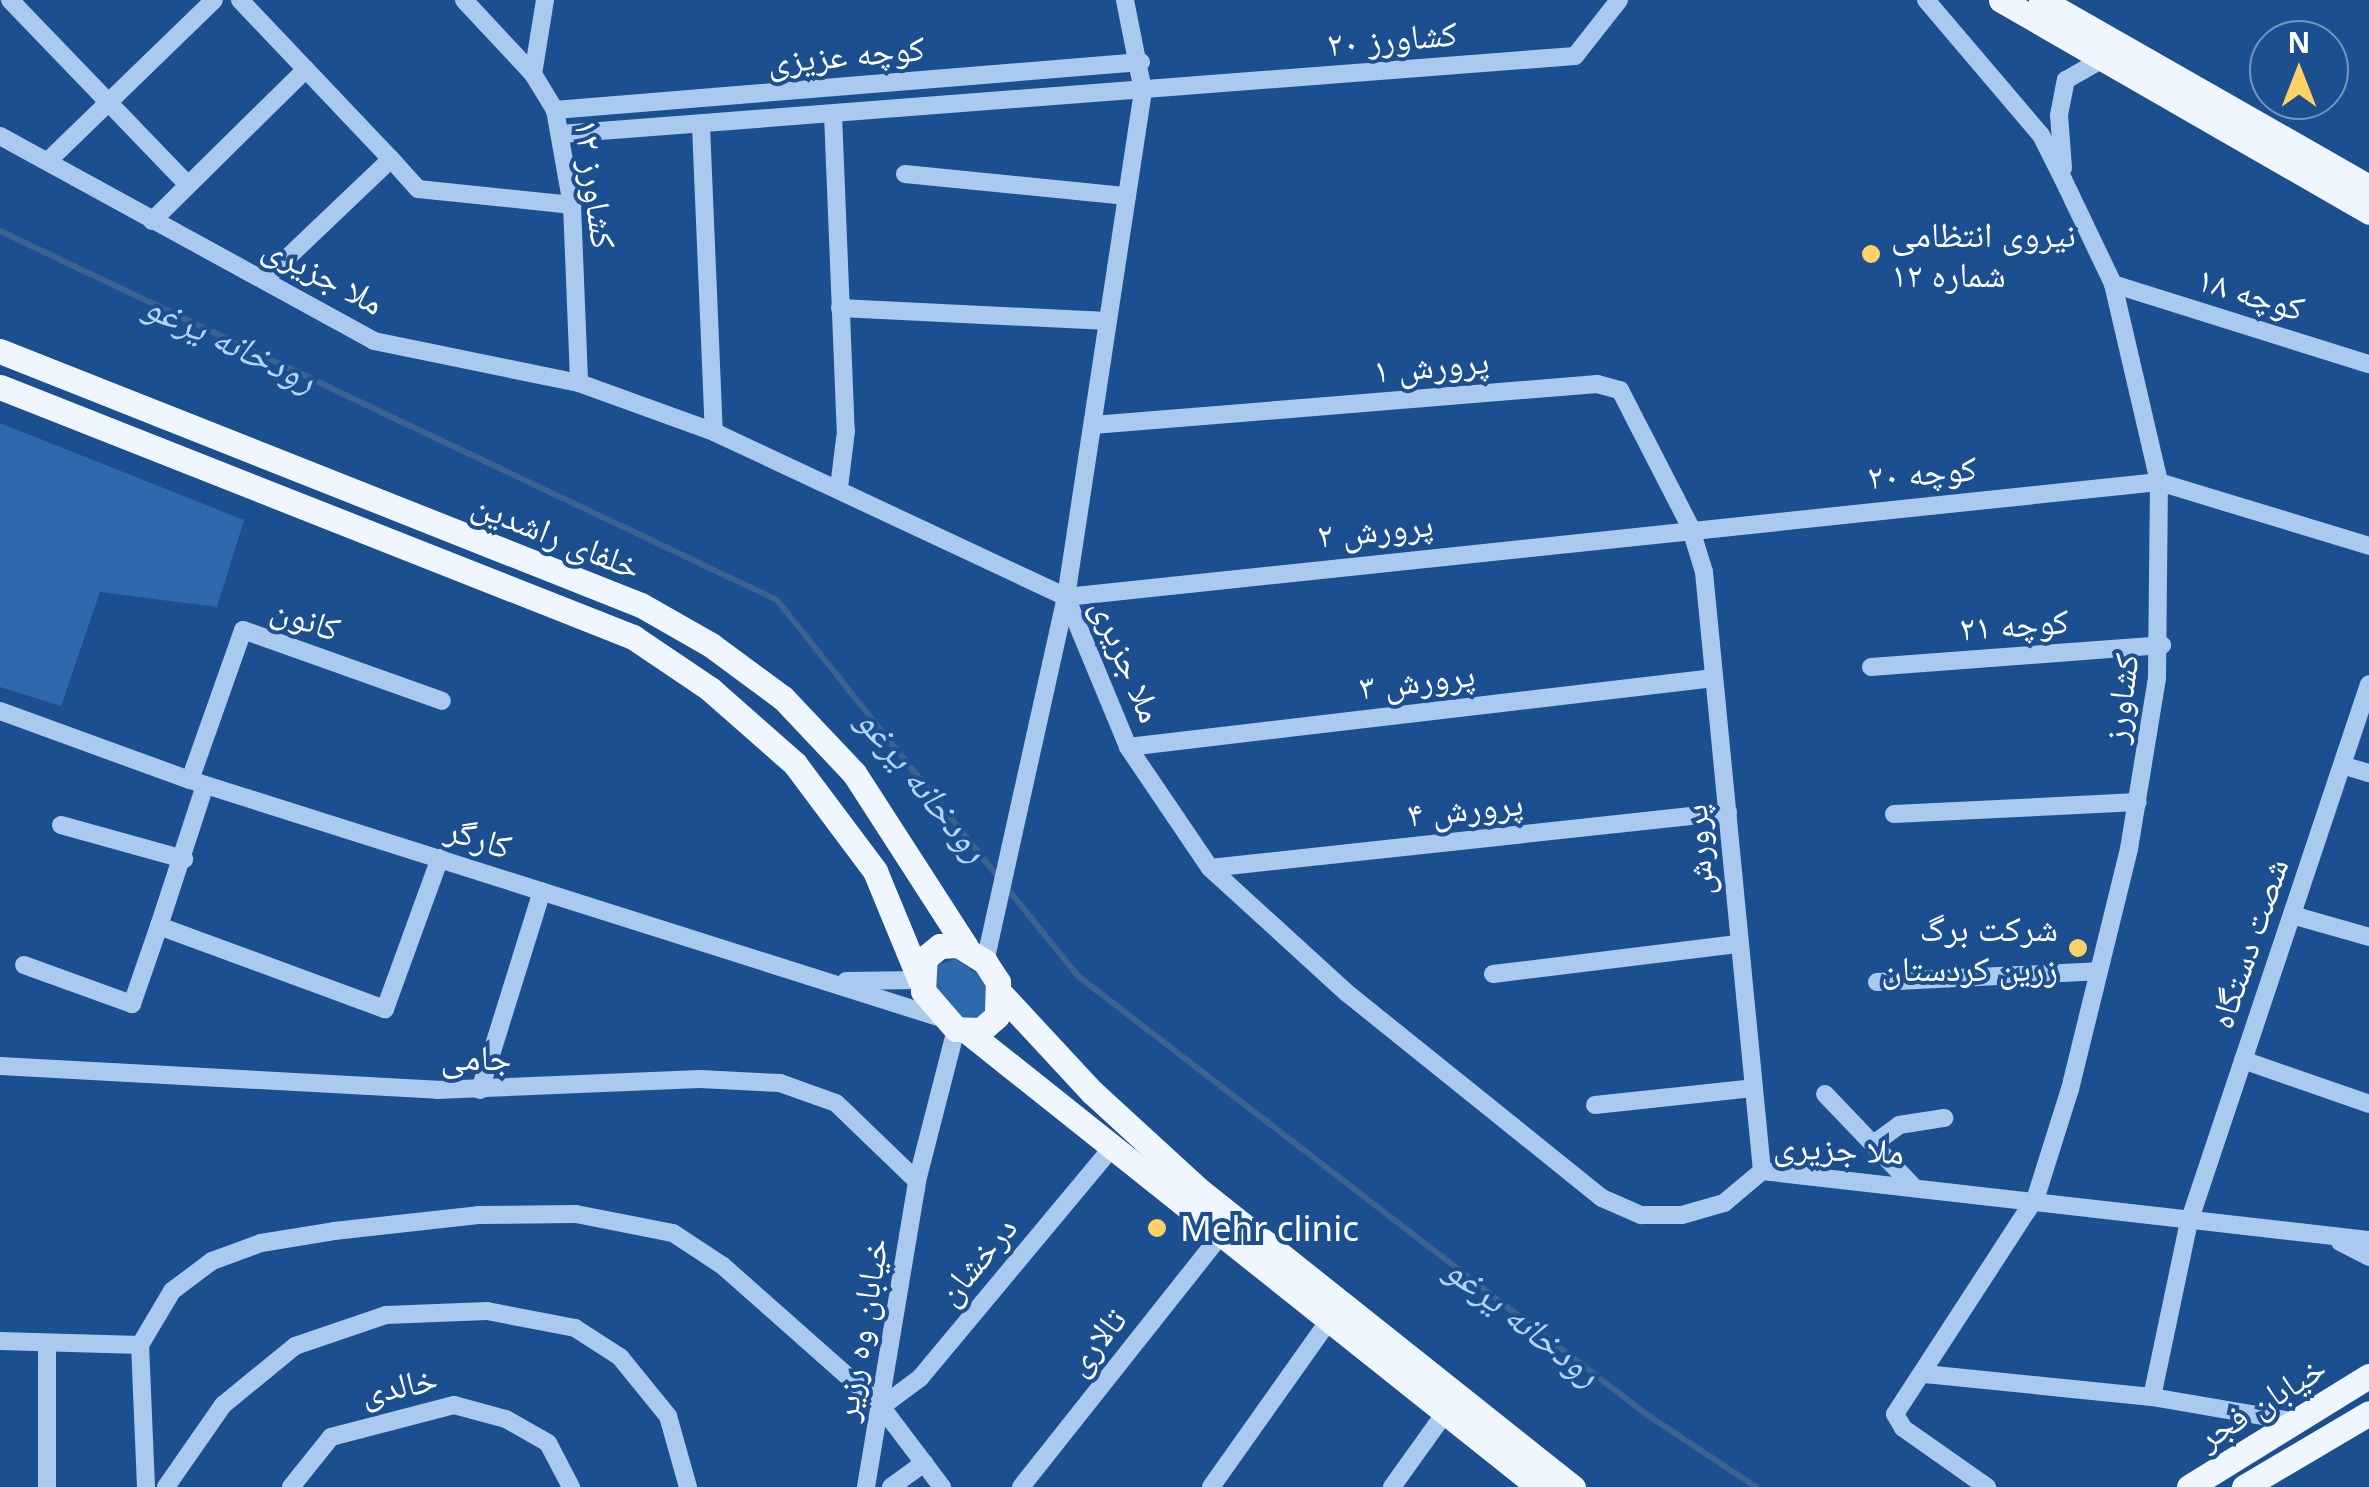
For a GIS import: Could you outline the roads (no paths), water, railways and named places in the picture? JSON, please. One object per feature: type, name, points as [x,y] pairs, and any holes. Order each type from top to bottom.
[{"type":"main road","points":[[2001,0],[2369,212]]},
{"type":"main road","points":[[2041,0],[2369,187]]},
{"type":"main road","name":"خلفای راشدین","points":[[0,351],[640,606],[712,645],[783,698],[854,773],[976,955]]},
{"type":"main road","points":[[0,387],[633,637],[710,689],[795,764],[875,870],[920,980],[955,1027],[1113,1146],[1327,1322],[1539,1487]]},
{"type":"main road","points":[[920,980],[931,950],[976,955],[1000,993],[1092,1092],[1199,1190],[1574,1487]]},
{"type":"main road","points":[[955,1027],[990,1025],[1000,993]]},
{"type":"main road","name":"خیابان فجر","points":[[2189,1487],[2369,1376]]},
{"type":"main road","name":"خیابان فجر","points":[[2244,1487],[2369,1414]]},
{"type":"street","points":[[10,0],[187,184]]},
{"type":"street","points":[[50,159],[214,0]]},
{"type":"street","points":[[240,0],[418,189],[572,205]]},
{"type":"street","name":"کشاورز ۱۲","points":[[464,0],[532,74],[555,110],[572,205],[579,384]]},
{"type":"street","points":[[532,74],[545,0]]},
{"type":"street","points":[[976,955],[1000,897],[1066,597],[1143,91],[1141,62],[1125,0]]},
{"type":"street","name":"کشاورز ۲۰","points":[[561,134],[1575,56],[1619,0]]},
{"type":"street","name":"کشاورز","points":[[1926,0],[2041,135],[2064,179],[2113,284],[2159,482],[2162,645],[2138,802],[2098,971],[2036,1198],[1896,1414],[1903,1428],[1987,1487]]},
{"type":"street","points":[[2064,179],[2062,92],[2071,74],[2100,60]]},
{"type":"street","name":"کوچه عزیزی","points":[[555,110],[1141,62]]},
{"type":"street","points":[[152,221],[306,69]]},
{"type":"street","points":[[833,114],[846,431],[838,487]]},
{"type":"street","points":[[701,126],[714,432]]},
{"type":"street","name":"ملا جزیری","points":[[0,136],[50,159],[152,221],[374,341],[579,384],[714,432],[1066,597],[1128,748],[1210,868],[1347,992],[1602,1198],[1642,1215],[1682,1214],[1724,1203],[1762,1170],[2036,1198],[2188,1222],[2369,1240]]},
{"type":"street","points":[[265,279],[391,159]]},
{"type":"street","points":[[905,174],[1127,196]]},
{"type":"street","name":"کوچه ۱۸","points":[[2113,284],[2369,364]]},
{"type":"street","points":[[840,308],[1108,321]]},
{"type":"street","name":"پرورش ۱","points":[[1092,426],[1609,384],[1620,390],[1690,526]]},
{"type":"street","points":[[2159,482],[2369,546]]},
{"type":"street","name":"کوچه ۲۰","points":[[1690,526],[2159,482]]},
{"type":"street","name":"پرورش ۲","points":[[1066,597],[1690,526]]},
{"type":"street","name":"پرورش","points":[[1690,526],[1704,572],[1737,944],[1762,1170]]},
{"type":"street","name":"کانون","points":[[197,782],[243,630],[442,701]]},
{"type":"street","name":"کوچه ۲۱","points":[[1871,667],[2162,645]]},
{"type":"street","name":"پرورش ۳","points":[[1128,748],[1714,678]]},
{"type":"street","name":"شصت دستگاه","points":[[2152,1397],[2188,1222],[2369,684]]},
{"type":"street","name":"کارگر","points":[[0,710],[197,782],[826,981],[955,1027]]},
{"type":"street","points":[[2342,764],[2369,773]]},
{"type":"street","points":[[24,965],[132,1004],[184,859],[197,782]]},
{"type":"street","points":[[1894,814],[2138,802]]},
{"type":"street","name":"پرورش ۴","points":[[1210,868],[1728,812]]},
{"type":"street","points":[[61,826],[184,859]]},
{"type":"street","points":[[159,926],[385,1009],[440,858]]},
{"type":"street","points":[[480,1090],[542,892]]},
{"type":"street","points":[[2292,915],[2369,938]]},
{"type":"street","points":[[1494,974],[1737,944]]},
{"type":"street","points":[[1877,982],[2098,971]]},
{"type":"street","points":[[826,981],[920,980]]},
{"type":"street","name":"خیابان وه رزیر","points":[[866,1487],[917,1181],[955,1027]]},
{"type":"street","points":[[2243,1060],[2369,1104]]},
{"type":"street","name":"جامی","points":[[0,1066],[480,1090],[700,1079],[780,1084],[836,1103],[917,1181]]},
{"type":"street","points":[[1595,1105],[1752,1088]]},
{"type":"street","points":[[1825,1094],[1876,1142],[1912,1185]]},
{"type":"street","points":[[1876,1142],[1898,1125],[1944,1118]]},
{"type":"street","name":"درخشان","points":[[880,1406],[920,1378],[1113,1146]]},
{"type":"street","points":[[146,1487],[140,1345],[172,1291],[212,1261],[261,1242],[478,1215],[576,1214],[673,1233],[766,1299],[880,1406],[942,1487]]},
{"type":"street","name":"تالاری","points":[[1020,1487],[1220,1236]]},
{"type":"street","points":[[2326,1236],[2369,1256]]},
{"type":"street","points":[[166,1487],[223,1405],[294,1346],[386,1315],[487,1311],[575,1328],[620,1357],[668,1416],[688,1487]]},
{"type":"street","points":[[1211,1487],[1327,1322]]},
{"type":"street","points":[[0,1341],[140,1345]]},
{"type":"street","points":[[47,1342],[47,1487]]},
{"type":"street","points":[[1925,1374],[2152,1397],[2296,1422]]},
{"type":"street","name":"خالدی","points":[[291,1487],[331,1437],[454,1405],[506,1419],[548,1442],[571,1487]]},
{"type":"street","points":[[1392,1487],[1445,1413]]},
{"type":"street","points":[[891,1487],[924,1463]]},
{"type":"waterway","name":"رودخانه یرغو","points":[[0,231],[777,600],[998,877]]},
{"type":"waterway","name":"رودخانه یرغو","points":[[1006,887],[1078,976],[1646,1414],[1756,1487]]},
{"type":"place","name":"نیروی انتظامی شماره ۱۲","points":[[1871,254]]},
{"type":"place","name":"شرکت برگ زرین کردستان","points":[[2078,948]]},
{"type":"place","name":"Mehr clinic","points":[[1157,1228]]}]
